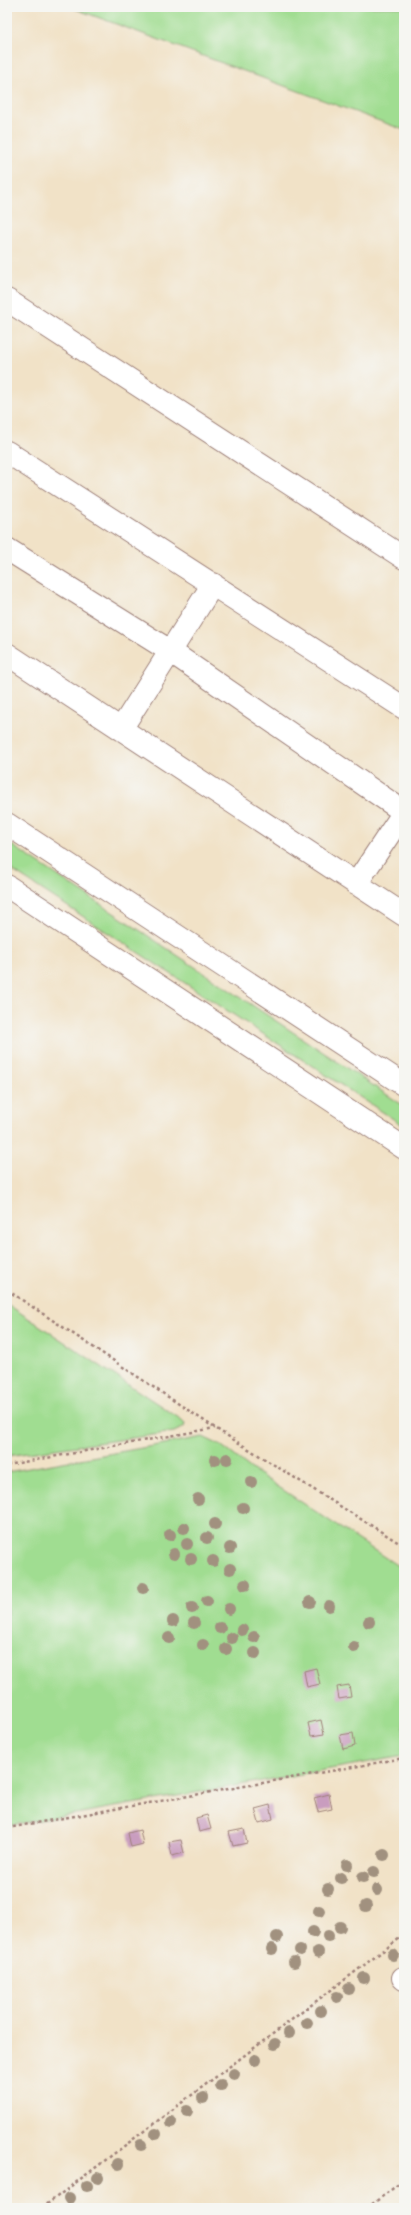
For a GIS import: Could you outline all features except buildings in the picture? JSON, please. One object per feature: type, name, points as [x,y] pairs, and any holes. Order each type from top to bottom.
[{"type":"street","points":[[7,300],[404,558]]},
{"type":"street","points":[[7,452],[404,708]]},
{"type":"street","points":[[7,549],[170,651],[404,812],[356,884]]},
{"type":"street","points":[[121,729],[212,584]]},
{"type":"street","points":[[7,654],[404,915]]},
{"type":"street","points":[[7,824],[404,1085]]},
{"type":"street","points":[[7,886],[404,1148]]},
{"type":"path","points":[[7,1290],[214,1428],[404,1546]]},
{"type":"path","points":[[7,1465],[214,1428]]},
{"type":"path","points":[[7,1828],[404,1758]]},
{"type":"path","points":[[42,2208],[404,1935]]},
{"type":"path","points":[[367,2208],[404,2180]]},
{"type":"green space","points":[[70,7],[404,7],[404,130]]},
{"type":"green space","points":[[7,842],[404,1106],[404,1126],[7,867]]},
{"type":"green space","points":[[7,1304],[182,1420],[185,1423],[184,1427],[174,1432],[7,1456]]},
{"type":"green space","points":[[203,1437],[222,1446],[253,1470],[404,1570],[404,1756],[7,1826],[7,1472]]}]
